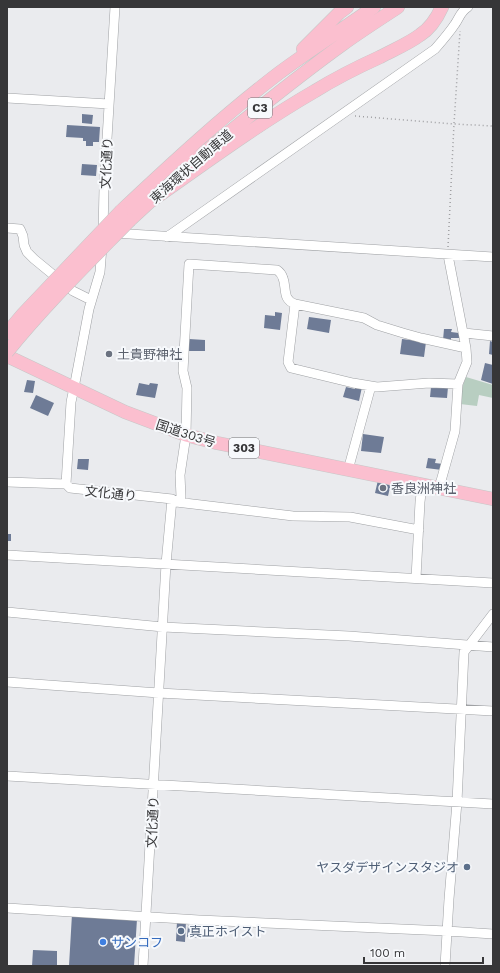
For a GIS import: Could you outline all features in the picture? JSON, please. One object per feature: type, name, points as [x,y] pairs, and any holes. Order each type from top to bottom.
[{"type":"highway","points":[[280,73],[339,13],[347,7]]},
{"type":"highway","name":"東海環状自動車道","points":[[7,352],[126,216],[184,153],[231,112],[280,73],[374,7]]},
{"type":"highway","name":"東海環状自動車道","points":[[7,333],[23,314],[126,216],[151,201],[184,169],[280,92],[343,44],[398,7]]},
{"type":"highway","points":[[151,201],[292,105],[357,68],[421,35],[432,26],[442,7]]},
{"type":"highway","name":"国道303号","points":[[7,356],[125,412],[186,435],[217,443],[422,486],[493,499]]},
{"type":"street","name":"文化通り","points":[[115,7],[100,272],[84,328],[71,402],[66,484],[70,488],[172,500],[166,564],[144,966]]},
{"type":"street","points":[[167,237],[435,49],[457,22],[464,9],[468,7]]},
{"type":"street","points":[[7,98],[110,104]]},
{"type":"street","points":[[7,228],[20,229],[27,252],[34,259],[73,291],[91,300]]},
{"type":"street","points":[[103,233],[493,258]]},
{"type":"street","points":[[439,488],[455,431],[458,384],[467,362],[464,333],[448,254]]},
{"type":"street","points":[[419,530],[350,517],[293,516],[176,502],[181,497],[180,475],[186,435],[187,388],[183,371],[189,264],[277,270],[283,276],[286,296],[290,302],[364,318],[376,325],[421,338],[466,348]]},
{"type":"street","points":[[295,304],[288,362],[291,368],[353,383],[377,387],[429,383],[458,384]]},
{"type":"street","points":[[464,333],[493,336]]},
{"type":"street","points":[[348,470],[371,386]]},
{"type":"street","points":[[7,482],[66,484]]},
{"type":"street","points":[[416,578],[422,486]]},
{"type":"street","points":[[7,556],[493,583]]},
{"type":"street","points":[[7,612],[163,627],[349,636],[493,647]]},
{"type":"street","points":[[445,966],[457,802],[464,652],[493,614]]},
{"type":"street","points":[[7,682],[159,693],[493,711]]},
{"type":"street","points":[[7,776],[493,804]]},
{"type":"street","points":[[7,908],[146,917],[493,934]]},
{"type":"path","points":[[448,254],[454,124],[461,26],[457,22]]},
{"type":"path","points":[[340,115],[493,126]]},
{"type":"green space","points":[[466,377],[493,385],[493,398],[479,395],[477,406],[460,404],[462,388]]},
{"type":"building","points":[[82,114],[93,115],[92,124],[82,123]]},
{"type":"building","points":[[67,125],[100,127],[99,142],[93,142],[93,146],[86,146],[86,141],[83,141],[83,138],[66,137]]},
{"type":"building","points":[[82,164],[97,165],[96,176],[81,175]]},
{"type":"building","points":[[275,312],[282,313],[280,330],[264,328],[265,315],[275,316]]},
{"type":"building","points":[[309,317],[331,320],[329,333],[307,329]]},
{"type":"building","points":[[444,329],[452,329],[451,332],[459,333],[459,338],[451,338],[451,341],[443,340]]},
{"type":"building","points":[[189,339],[205,340],[205,351],[189,351]]},
{"type":"building","points":[[402,339],[426,342],[424,357],[400,354]]},
{"type":"building","points":[[490,341],[493,342],[493,355],[489,354]]},
{"type":"building","points":[[485,363],[493,365],[493,384],[481,380]]},
{"type":"building","points":[[27,380],[35,381],[33,393],[24,392]]},
{"type":"building","points":[[139,383],[149,385],[150,383],[158,384],[155,398],[136,395]]},
{"type":"building","points":[[355,386],[362,387],[359,401],[343,397],[346,387],[355,389]]},
{"type":"building","points":[[431,387],[448,387],[447,398],[430,397]]},
{"type":"building","points":[[36,395],[54,403],[48,416],[30,408]]},
{"type":"building","points":[[363,434],[384,437],[381,453],[361,451]]},
{"type":"building","points":[[428,458],[436,459],[435,463],[443,464],[442,470],[426,468]]},
{"type":"building","points":[[78,459],[89,459],[88,470],[77,469]]},
{"type":"building","name":"香良洲神社","points":[[378,480],[391,483],[388,496],[375,493]]},
{"type":"building","points":[[7,534],[11,534],[11,541],[7,541]]},
{"type":"building","name":"サンコフ","points":[[72,914],[137,919],[134,966],[69,966]]},
{"type":"building","name":"真正ホイスト","points":[[177,921],[186,921],[185,942],[176,941]]},
{"type":"building","points":[[188,925],[198,925],[197,938],[187,937]]},
{"type":"building","points":[[33,950],[57,951],[57,966],[32,966]]},
{"type":"place","name":"土貴野神社","points":[[109,354]]},
{"type":"place","name":"香良洲神社","points":[[383,488]]},
{"type":"place","name":"ヤスダデザインスタジオ","points":[[467,867]]},
{"type":"place","name":"真正ホイスト","points":[[181,931]]},
{"type":"place","name":"サンコフ","points":[[103,942]]}]
